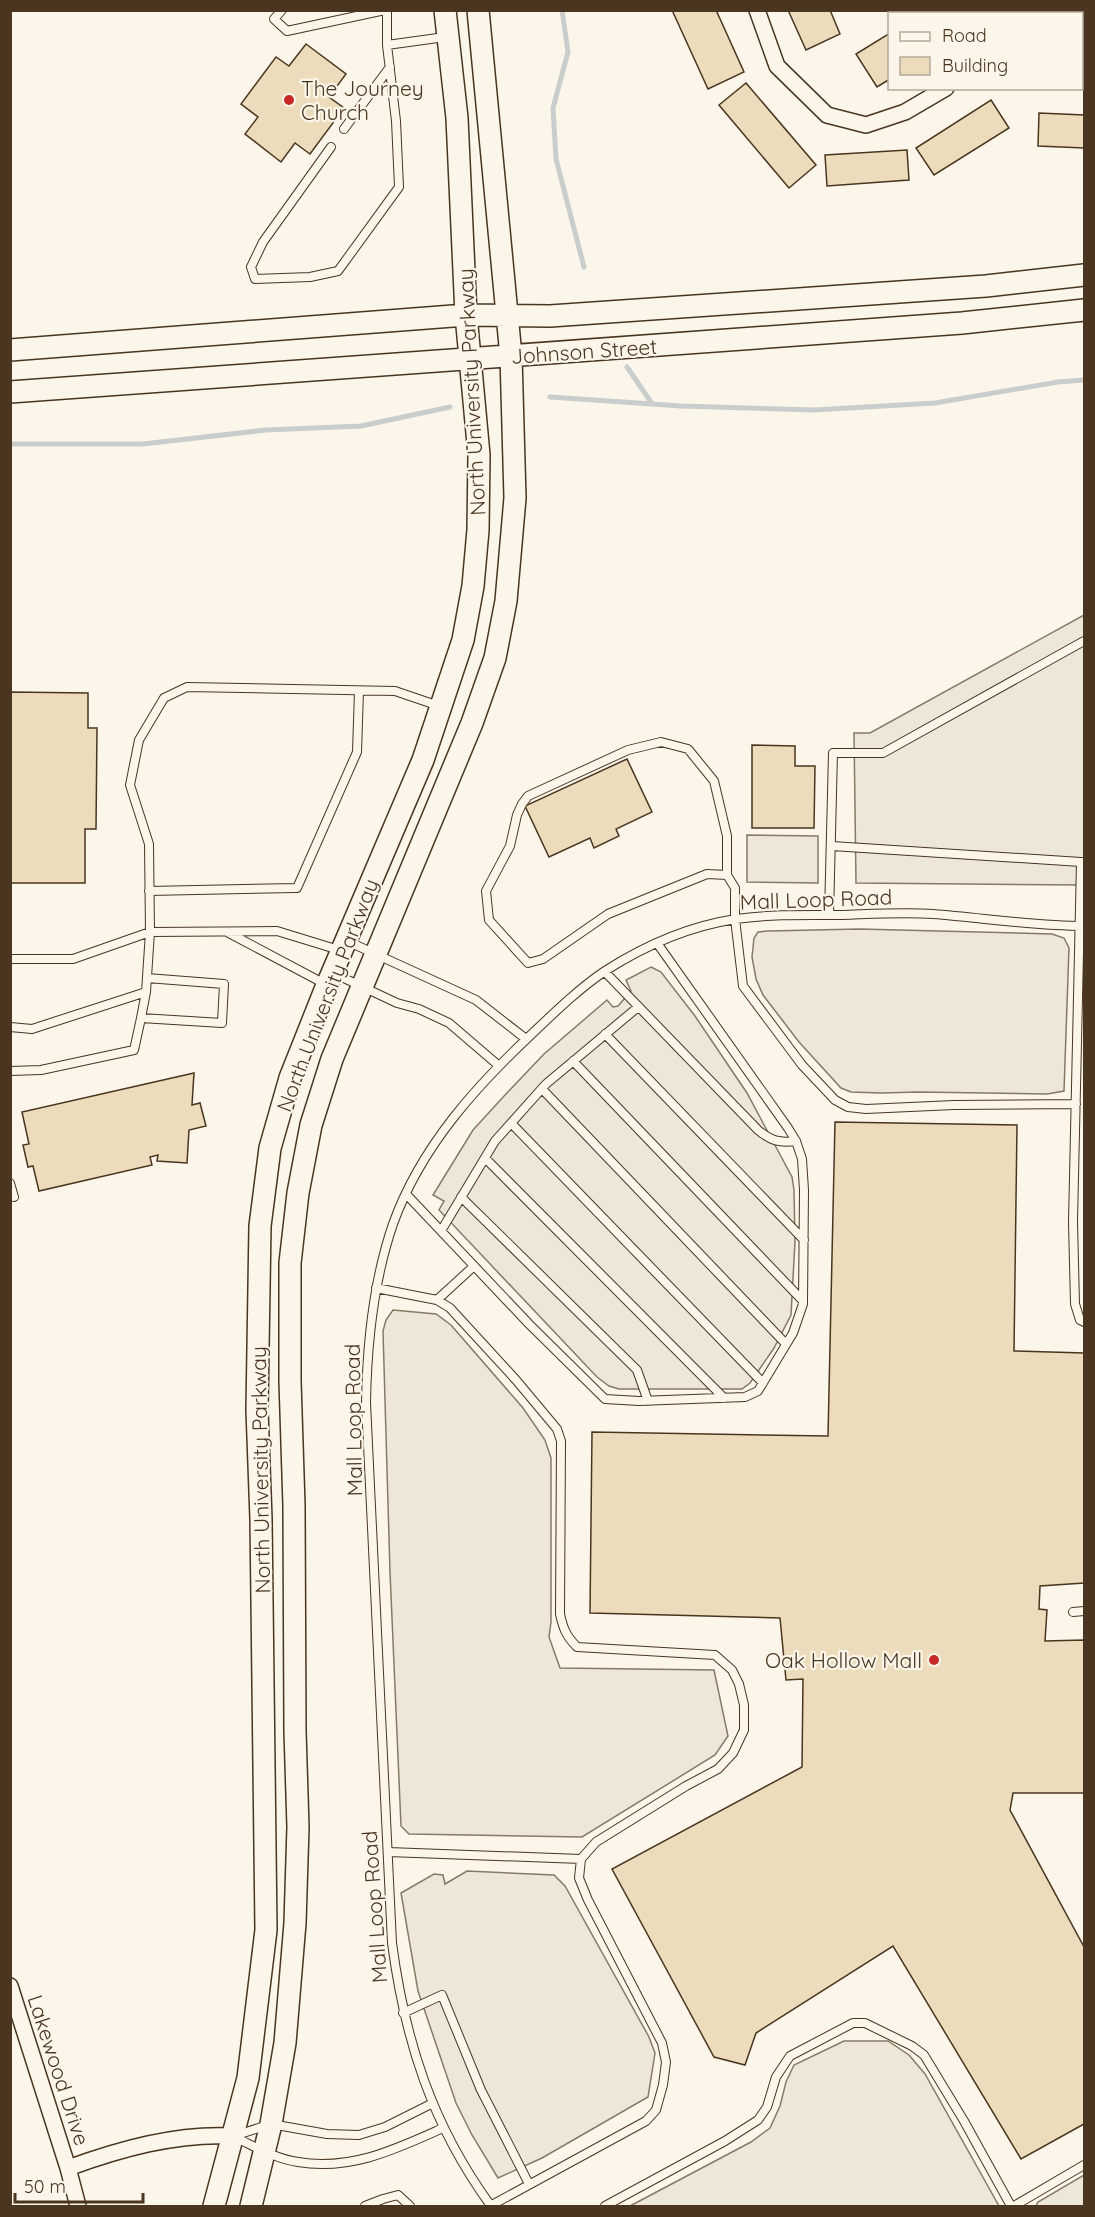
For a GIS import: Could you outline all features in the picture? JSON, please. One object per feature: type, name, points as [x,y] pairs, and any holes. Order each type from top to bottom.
[{"type":"main road","name":"North University Parkway","points":[[214,2206],[248,2078],[266,1930],[261,1519],[257,1410],[260,1226],[270,1148],[290,1078],[329,979],[423,760],[463,640],[473,586],[478,530],[479,455],[466,315],[457,118],[445,10]]},
{"type":"main road","name":"North University Parkway","points":[[251,2206],[271,2124],[285,2043],[295,1923],[298,1827],[290,1263],[298,1193],[311,1125],[332,1059],[467,734],[495,658],[506,601],[515,498],[511,356],[478,10]]},
{"type":"main road","name":"Johnson Street","points":[[10,350],[466,315],[550,316],[602,313],[986,286],[1084,275]]},
{"type":"main road","name":"Johnson Street","points":[[10,392],[962,323],[1084,310]]},
{"type":"street","points":[[756,10],[777,66],[827,115],[866,125],[905,112],[943,90]]},
{"type":"street","name":"Lakewood Drive","points":[[10,1986],[78,2206]]},
{"type":"street","name":"Lakewood Drive","points":[[68,2168],[108,2154],[159,2143],[205,2135],[232,2136]]},
{"type":"lane","points":[[282,10],[274,19],[287,31],[386,10],[399,187],[338,271],[310,277],[255,279],[251,267],[263,242],[331,147]]},
{"type":"lane","points":[[387,45],[448,36]]},
{"type":"lane","points":[[344,129],[390,67]]},
{"type":"lane","points":[[829,915],[833,753],[883,753],[1084,641]]},
{"type":"lane","points":[[10,1071],[42,1070],[134,1050],[146,992],[150,932],[149,844],[130,785],[139,740],[164,698],[187,687],[395,691],[440,707]]},
{"type":"lane","points":[[149,891],[297,888],[357,752],[359,691]]},
{"type":"lane","points":[[727,875],[707,874],[608,914],[543,959],[528,963],[489,920],[486,891],[510,846],[518,815],[528,795],[628,750],[661,742],[688,749],[714,781],[727,836],[727,875],[735,888],[735,919],[743,986],[802,1065],[835,1100],[848,1107],[866,1108],[1076,1104]]},
{"type":"lane","points":[[832,846],[1083,862],[1073,1222],[1075,1304],[1080,1320],[1084,1322]]},
{"type":"lane","name":"Mall Loop Road","points":[[490,2206],[443,2128],[416,2060],[403,2013],[392,1942],[366,1403],[367,1347],[376,1288],[394,1222],[406,1194],[423,1161],[444,1130],[498,1065],[567,1000],[604,972],[657,943],[692,930],[735,919],[785,915],[931,914],[1048,926],[1082,926]]},
{"type":"lane","points":[[226,931],[329,979],[362,986],[397,1003],[449,1023],[498,1065]]},
{"type":"lane","points":[[10,959],[74,959],[150,932],[277,931],[376,955],[476,1000],[526,1039]]},
{"type":"lane","points":[[406,1194],[529,1324],[588,1384],[605,1398],[648,1401],[724,1398],[745,1397],[758,1391],[801,1314],[804,1240],[803,1170],[796,1141],[657,943]]},
{"type":"lane","points":[[604,972],[763,1134],[778,1143],[796,1141]]},
{"type":"lane","points":[[141,1018],[222,1023],[224,984],[147,978]]},
{"type":"lane","points":[[10,1027],[32,1029],[146,992]]},
{"type":"lane","points":[[441,1231],[495,1141],[542,1089],[638,1007]]},
{"type":"lane","points":[[605,1034],[804,1240]]},
{"type":"lane","points":[[573,1061],[803,1301]]},
{"type":"lane","points":[[542,1089],[786,1344]]},
{"type":"lane","points":[[511,1123],[763,1383]]},
{"type":"lane","points":[[485,1158],[724,1398]]},
{"type":"lane","points":[[10,1183],[14,1197]]},
{"type":"lane","points":[[461,1197],[637,1370],[648,1401]]},
{"type":"lane","points":[[437,1300],[474,1266]]},
{"type":"lane","points":[[376,1288],[437,1300],[450,1308],[474,1332],[557,1429],[561,1442],[560,1614],[563,1630],[568,1638],[577,1647],[715,1655],[732,1670],[740,1687],[744,1705],[744,1730],[733,1753],[718,1769],[686,1786],[596,1842],[581,1859],[579,1878],[588,1900],[662,2043],[666,2062],[656,2110],[646,2121],[490,2206]]},
{"type":"lane","points":[[1073,1612],[1084,1611]]},
{"type":"lane","points":[[388,1852],[581,1859]]},
{"type":"lane","points":[[403,2013],[442,1995],[481,2090],[529,2184]]},
{"type":"lane","points":[[606,2206],[725,2141],[758,2120],[767,2108],[776,2077],[790,2056],[853,2023],[866,2023],[912,2046],[924,2055],[1013,2206],[1084,2165]]},
{"type":"lane","points":[[232,2136],[271,2124],[327,2134],[359,2135],[385,2127],[432,2103]]},
{"type":"lane","points":[[232,2136],[296,2162],[321,2164],[369,2159],[443,2128]]},
{"type":"lane","points":[[365,2206],[398,2195],[410,2206]]},
{"type":"shaded area","points":[[1084,615],[1084,885],[856,883],[854,733],[870,733]]},
{"type":"shaded area","points":[[747,835],[818,836],[818,883],[747,882]]},
{"type":"shaded area","points":[[859,929],[1052,934],[1064,938],[1069,948],[1064,1091],[1047,1094],[881,1093],[851,1092],[841,1088],[799,1042],[763,995],[756,979],[752,957],[754,938],[758,932],[768,931]]},
{"type":"shaded area","points":[[651,967],[661,972],[695,1016],[747,1093],[792,1177],[795,1242],[791,1315],[774,1348],[750,1383],[742,1389],[619,1389],[609,1386],[597,1377],[439,1210],[444,1201],[433,1195],[473,1130],[544,1054],[607,1000],[613,1007],[618,1006],[631,991],[626,980]]},
{"type":"shaded area","points":[[393,1310],[436,1314],[451,1325],[523,1408],[545,1440],[551,1458],[551,1622],[549,1637],[560,1668],[714,1670],[728,1736],[715,1755],[582,1837],[409,1834],[401,1826],[383,1331],[386,1320]]},
{"type":"shaded area","points":[[467,1871],[554,1875],[565,1886],[649,2037],[655,2053],[648,2097],[542,2158],[498,2178],[456,2103],[418,1991],[401,1893],[434,1874],[443,1875],[445,1884]]},
{"type":"shaded area","points":[[844,2041],[888,2041],[909,2055],[925,2074],[999,2206],[630,2206],[751,2142],[770,2128],[794,2065]]},
{"type":"shaded area","points":[[1084,2175],[1084,2206],[1036,2206],[1038,2202]]},
{"type":"building","points":[[672,10],[716,10],[744,72],[708,89]]},
{"type":"building","points":[[788,10],[830,10],[840,34],[806,50]]},
{"type":"building","points":[[971,10],[1073,10],[1073,12],[971,12]]},
{"type":"building","points":[[888,34],[888,80],[877,87],[856,54]]},
{"type":"building","name":"The Journey Church","points":[[306,44],[346,74],[329,97],[344,108],[310,154],[295,143],[281,162],[245,134],[258,117],[241,104],[276,57],[289,66]]},
{"type":"building","points":[[746,83],[816,165],[789,188],[719,105]]},
{"type":"building","points":[[991,100],[1009,128],[934,175],[916,148]]},
{"type":"building","points":[[1039,113],[1084,115],[1084,148],[1038,146]]},
{"type":"building","points":[[907,150],[909,180],[827,186],[825,155]]},
{"type":"building","points":[[10,692],[88,693],[88,728],[97,728],[96,829],[85,829],[85,883],[10,883]]},
{"type":"building","points":[[752,745],[795,746],[795,766],[815,766],[814,828],[752,828]]},
{"type":"building","points":[[627,759],[652,812],[616,829],[619,836],[594,848],[590,838],[549,857],[525,806]]},
{"type":"building","points":[[194,1073],[192,1105],[200,1103],[206,1126],[189,1130],[187,1163],[157,1161],[158,1155],[150,1157],[152,1165],[39,1191],[33,1166],[28,1167],[23,1145],[29,1144],[22,1112]]},
{"type":"building","name":"Oak Hollow Mall","points":[[835,1122],[1017,1125],[1014,1351],[1084,1353],[1084,1583],[1040,1586],[1039,1609],[1047,1610],[1045,1641],[1084,1640],[1084,1793],[1013,1793],[1010,1810],[1084,1947],[1084,2124],[1021,2159],[893,1946],[756,2033],[745,2065],[714,2057],[612,1869],[802,1767],[803,1679],[786,1680],[780,1618],[590,1613],[592,1432],[828,1436]]},
{"type":"waterway","points":[[562,10],[568,52],[553,108],[556,159],[584,267]]},
{"type":"waterway","points":[[627,367],[651,402]]},
{"type":"waterway","points":[[550,397],[681,406],[814,410],[935,403],[1058,382],[1084,380]]},
{"type":"waterway","points":[[10,444],[143,444],[266,430],[361,426],[450,407]]},
{"type":"place","name":"The Journey Church","points":[[289,100]]},
{"type":"place","name":"Oak Hollow Mall","points":[[934,1660]]}]
